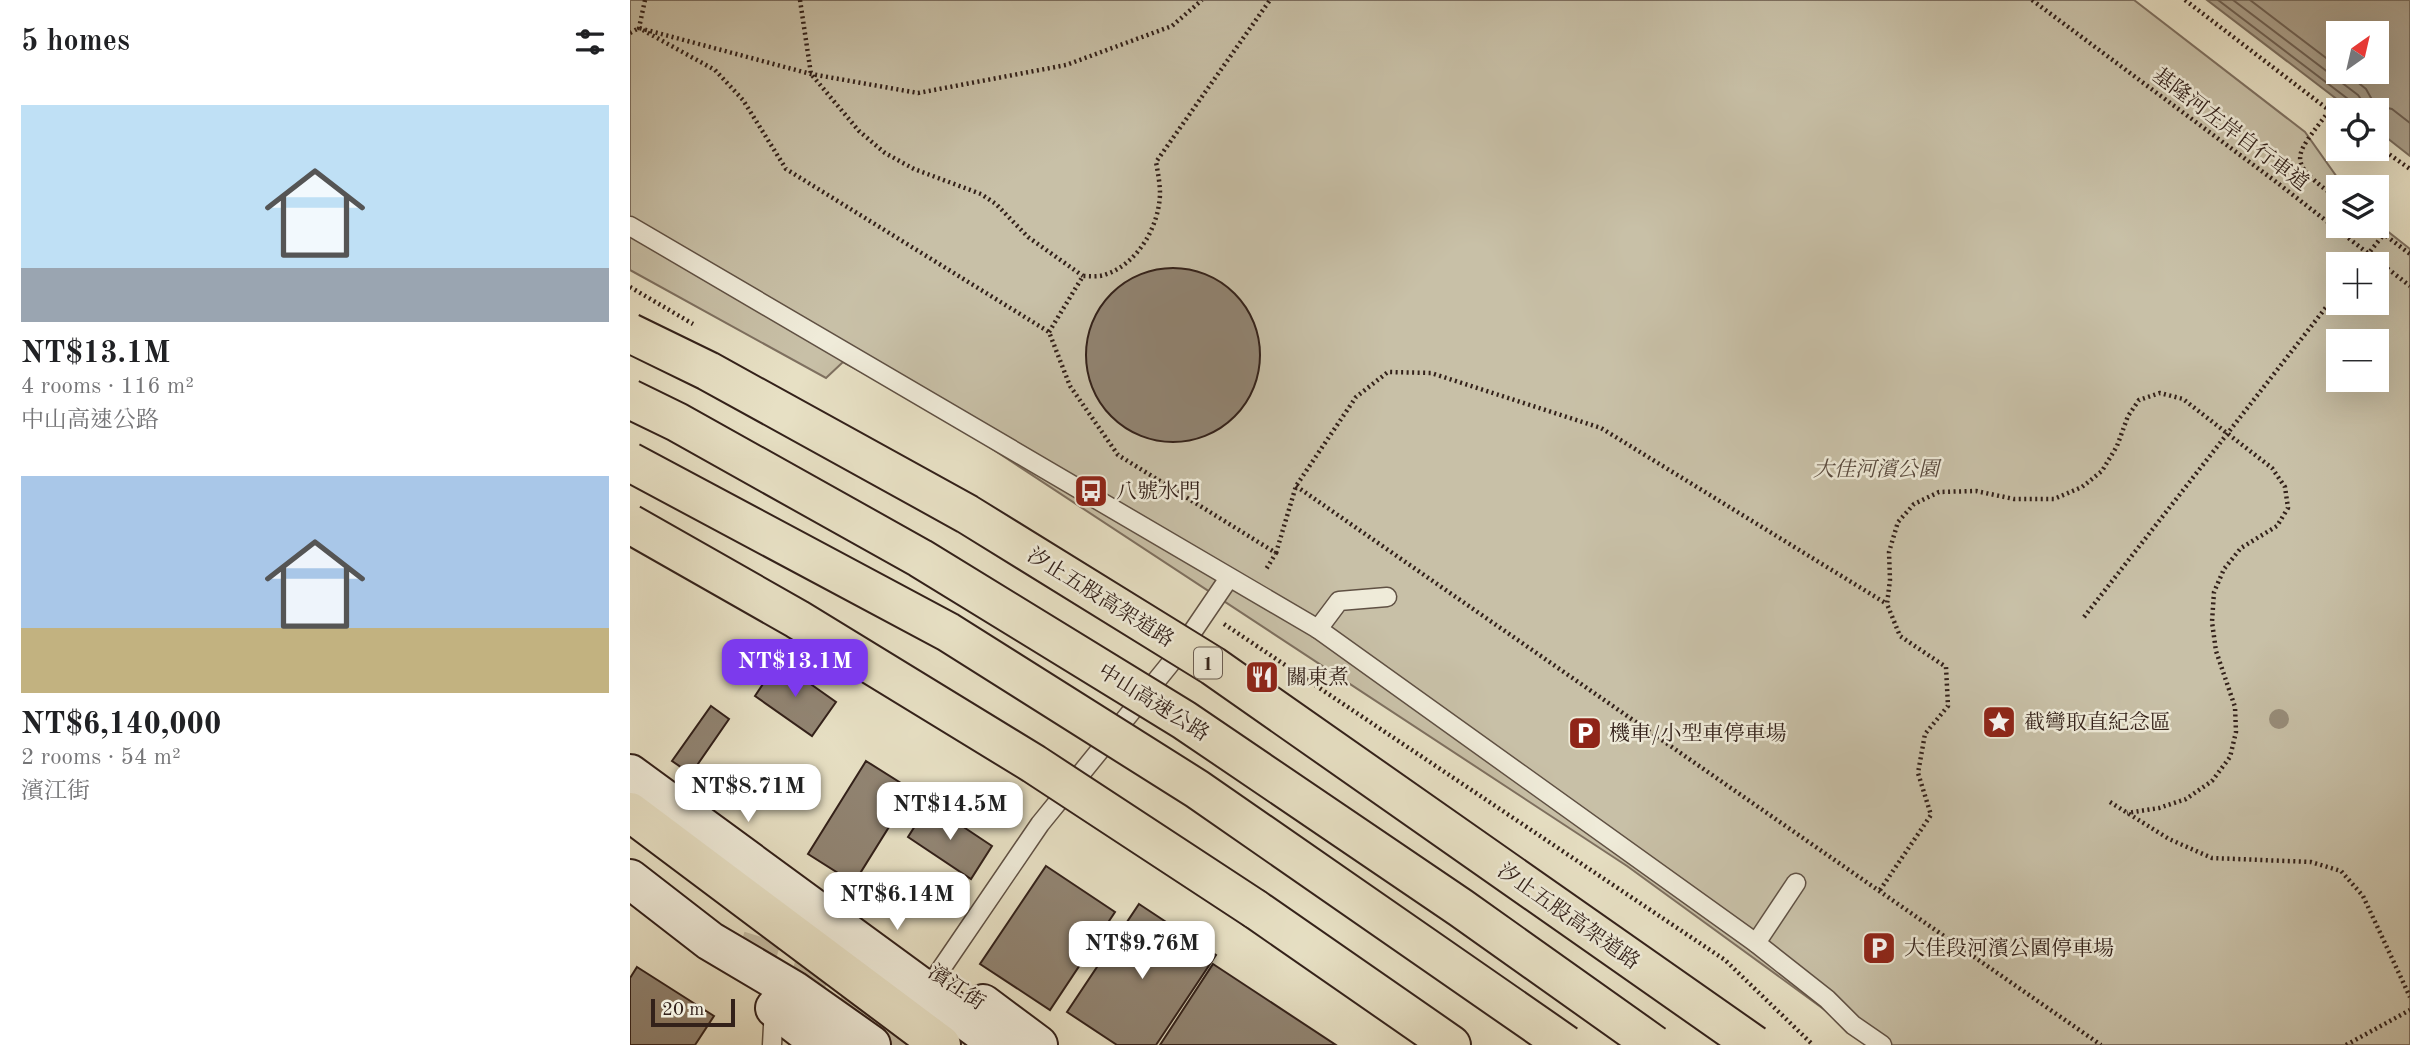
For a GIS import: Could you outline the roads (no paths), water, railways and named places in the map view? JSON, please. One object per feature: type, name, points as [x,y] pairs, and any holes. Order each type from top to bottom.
[{"type":"highway","name":"汐止五股高架道路","points":[[630,333],[708,371],[967,514],[1213,666],[1754,1045]]},
{"type":"highway","name":"中山高速公路","points":[[630,398],[920,558],[1184,720],[1461,908],[1654,1045]]},
{"type":"highway","points":[[630,462],[948,632],[1197,789],[1566,1045]]},
{"type":"highway","points":[[630,524],[797,619],[1034,764],[1255,909],[1451,1045]]},
{"type":"highway","points":[[630,812],[948,1029]]},
{"type":"main road","name":"濱江街","points":[[630,774],[832,921],[948,1029],[1000,1045]]},
{"type":"main road","points":[[630,879],[710,941],[793,990],[871,1045]]},
{"type":"main road","name":"濱江街","points":[[832,921],[939,972],[1038,1045]]},
{"type":"main road","points":[[710,941],[774,1007],[823,1045]]},
{"type":"lane","points":[[630,226],[1318,629],[1756,943],[1827,999],[1853,1025],[1882,1045]]},
{"type":"lane","points":[[939,972],[1040,824],[1174,659],[1229,578]]},
{"type":"lane","points":[[1318,629],[1339,601],[1387,597]]},
{"type":"lane","points":[[1756,943],[1796,883]]},
{"type":"lane","points":[[772,1045],[774,1007]]},
{"type":"water","points":[[2207,0],[2410,0],[2410,156],[2389,139],[2389,98],[2335,98]]},
{"type":"tunnel","points":[[739,950],[799,968],[907,1045]]},
{"type":"place","name":"八號水門","points":[[1091,491]]},
{"type":"place","name":"關東煮","points":[[1262,677]]},
{"type":"place","name":"截彎取直紀念區","points":[[1999,722]]},
{"type":"place","name":"機車/小型車停車場","points":[[1585,733]]},
{"type":"place","name":"大佳段河濱公園停車場","points":[[1879,948]]},
{"type":"park label","name":"大佳河濱公園","points":[[1876,469]]}]
